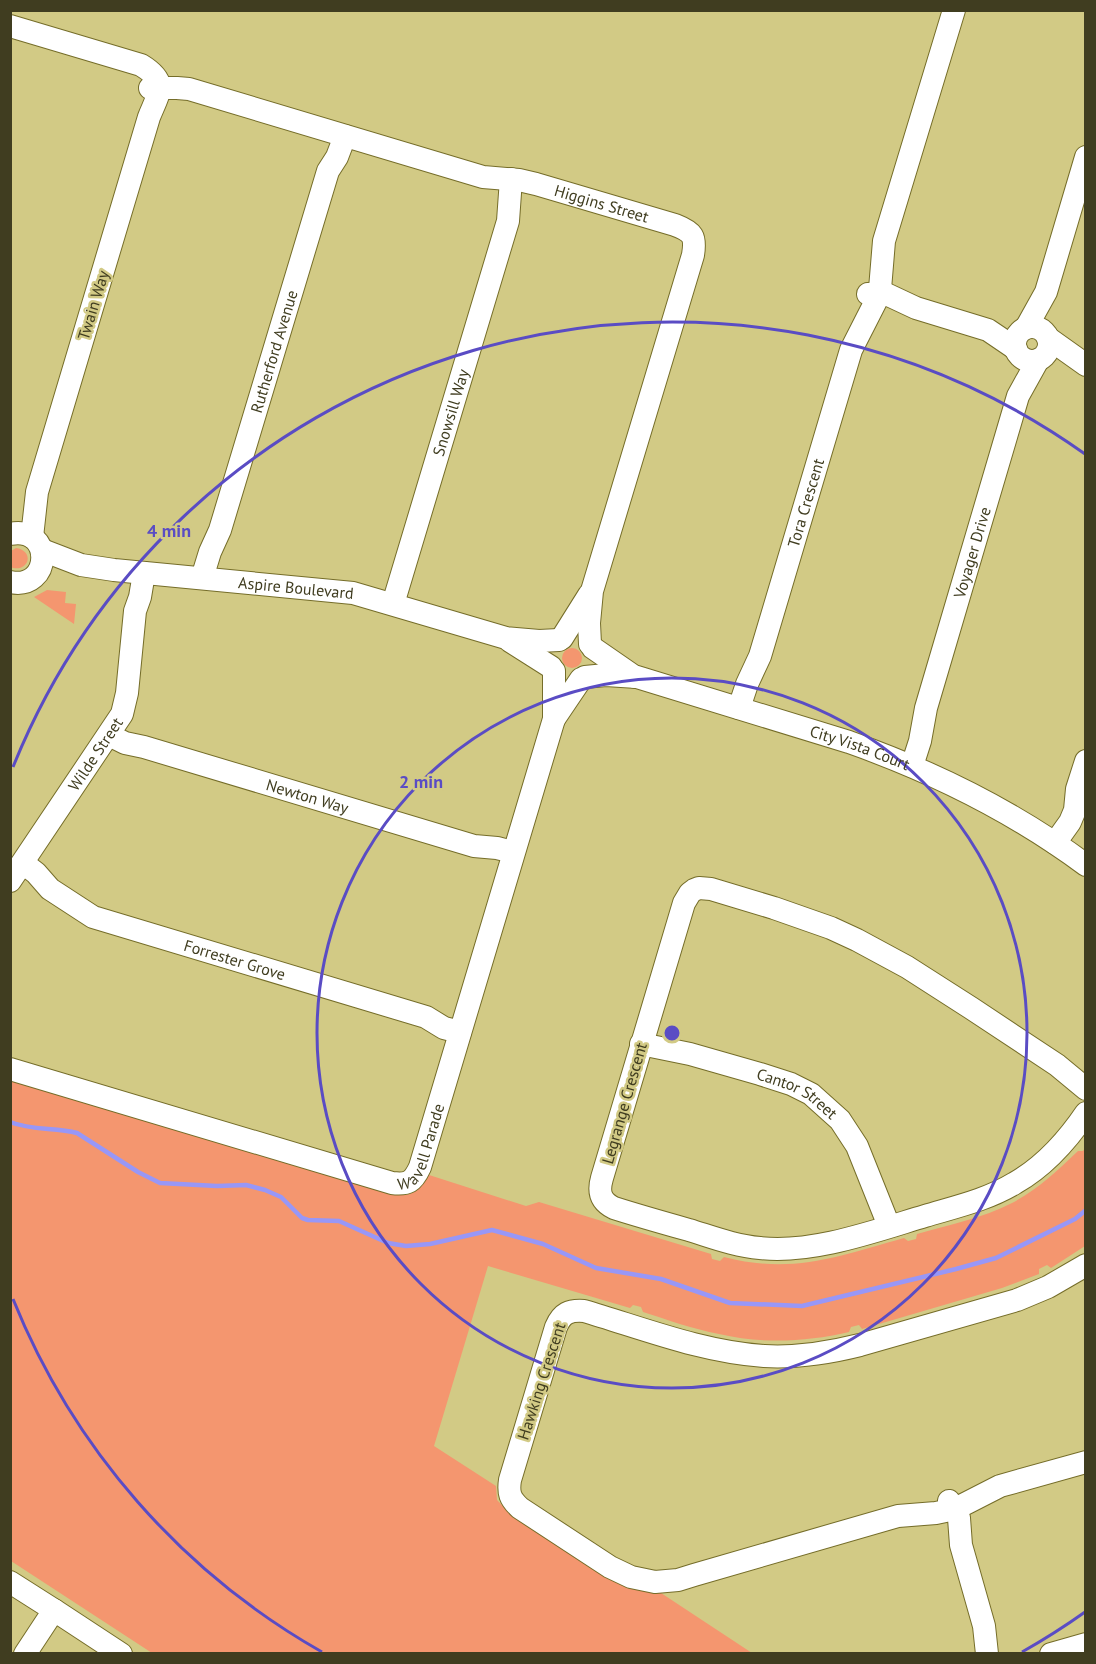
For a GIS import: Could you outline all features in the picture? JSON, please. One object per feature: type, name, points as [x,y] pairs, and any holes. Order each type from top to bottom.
[{"type":"street","name":"Tora Crescent","points":[[744,710],[756,686],[760,656],[851,350],[854,324],[875,296],[871,268],[884,241],[954,10]]},
{"type":"street","points":[[10,26],[141,65],[151,71],[159,81],[155,88],[134,76],[10,39]]},
{"type":"street","name":"Twain Way","points":[[20,584],[42,564],[24,538],[149,117],[155,88]]},
{"type":"street","name":"Higgins Street","points":[[155,88],[189,89],[483,177],[519,181],[675,225],[692,234],[694,242],[689,266],[592,591],[589,623],[591,646]]},
{"type":"street","name":"Rutherford Avenue","points":[[209,579],[220,531],[328,171],[337,157],[340,134]]},
{"type":"street","name":"Voyager Drive","points":[[906,763],[920,741],[926,708],[1018,396],[1046,292],[1083,175]]},
{"type":"street","name":"Snowsill Way","points":[[393,604],[519,181]]},
{"type":"street","points":[[875,296],[880,303],[916,308],[1032,344],[1084,364]]},
{"type":"street","name":"Aspire Boulevard","points":[[24,538],[56,556],[81,565],[353,593],[506,638],[539,641],[560,639]]},
{"type":"street","name":"Aspire Boulevard","points":[[20,584],[81,565]]},
{"type":"street","name":"Wilde Street","points":[[17,872],[113,729],[126,702],[135,612],[140,597],[138,572]]},
{"type":"street","name":"Higgins Street","points":[[560,639],[592,591]]},
{"type":"street","points":[[567,636],[580,637],[637,677],[606,675],[573,681],[566,680],[559,677],[553,669],[550,652],[560,639],[567,636]]},
{"type":"street","name":"Aspire Boulevard","points":[[506,638],[553,669]]},
{"type":"street","points":[[583,678],[594,667],[595,661],[591,646]]},
{"type":"street","name":"Wavell Parade","points":[[10,1069],[392,1184],[401,1185],[410,1182],[420,1167],[554,719],[553,669]]},
{"type":"street","name":"City Vista Court","points":[[637,677],[849,742],[906,763],[999,808],[1086,865]]},
{"type":"street","name":"Wavell Parade","points":[[554,719],[583,678]]},
{"type":"street","name":"Newton Way","points":[[113,729],[125,743],[474,846],[494,857],[512,857]]},
{"type":"street","points":[[1051,841],[1077,789],[1086,761]]},
{"type":"street","name":"Forrester Grove","points":[[17,872],[99,919],[426,1017],[444,1028],[462,1027]]},
{"type":"street","name":"Legrange Crescent","points":[[1086,1089],[1057,1065],[930,982],[858,940],[774,908],[699,888],[690,893],[684,903],[600,1187],[600,1195],[605,1202],[622,1211],[728,1242],[759,1248],[785,1249],[813,1246],[883,1228],[989,1196],[1014,1184],[1050,1157],[1086,1113]]},
{"type":"street","name":"Cantor Street","points":[[643,1040],[659,1039],[690,1054],[778,1080],[811,1094],[829,1109],[850,1132],[862,1156],[883,1228]]},
{"type":"street","name":"Legrange Crescent","points":[[1057,1065],[1086,1078]]},
{"type":"street","name":"Hawking Crescent","points":[[1086,1265],[1048,1287],[1017,1300],[841,1350],[800,1356],[763,1356],[722,1350],[584,1311],[569,1311],[558,1321],[510,1480],[509,1495],[520,1508],[621,1573],[649,1581],[678,1580],[898,1515],[921,1504],[950,1507],[972,1489],[1000,1486],[1086,1461]]},
{"type":"street","points":[[950,1507],[959,1518],[961,1545],[984,1626],[987,1653]]},
{"type":"street","points":[[10,1582],[121,1653]]},
{"type":"street","points":[[25,1653],[54,1610]]},
{"type":"street","points":[[984,1626],[997,1653]]},
{"type":"street","points":[[1051,1653],[1086,1644]]},
{"type":"shaded area","points":[[16,548],[26,553],[28,557],[25,565],[16,568],[10,567],[11,551]]},
{"type":"shaded area","points":[[47,590],[66,592],[65,603],[76,604],[74,624],[34,597]]},
{"type":"shaded area","points":[[568,648],[576,648],[582,654],[582,662],[576,668],[568,668],[562,662],[562,654]]},
{"type":"shaded area","points":[[10,1077],[401,1195],[411,1194],[418,1189],[426,1174],[526,1206],[539,1202],[711,1254],[712,1259],[720,1261],[724,1257],[749,1262],[794,1264],[837,1257],[904,1238],[908,1241],[916,1239],[917,1234],[977,1217],[1012,1203],[1038,1186],[1078,1151],[1083,1151],[1085,1148],[1085,1246],[1051,1268],[1047,1265],[1039,1269],[1039,1274],[1002,1288],[862,1329],[859,1325],[851,1327],[849,1332],[800,1340],[751,1339],[700,1330],[643,1312],[641,1307],[633,1305],[630,1308],[488,1266],[434,1446],[496,1486],[497,1500],[506,1509],[646,1591],[661,1593],[752,1653],[152,1653],[11,1561]]},
{"type":"waterway","points":[[10,1122],[27,1127],[77,1133],[138,1172],[160,1183],[246,1185],[265,1190],[281,1197],[302,1218],[339,1221],[388,1243],[406,1246],[430,1244],[492,1230],[543,1244],[596,1268],[661,1279],[730,1303],[802,1306],[956,1269],[996,1258],[1075,1219],[1086,1210]]}]
